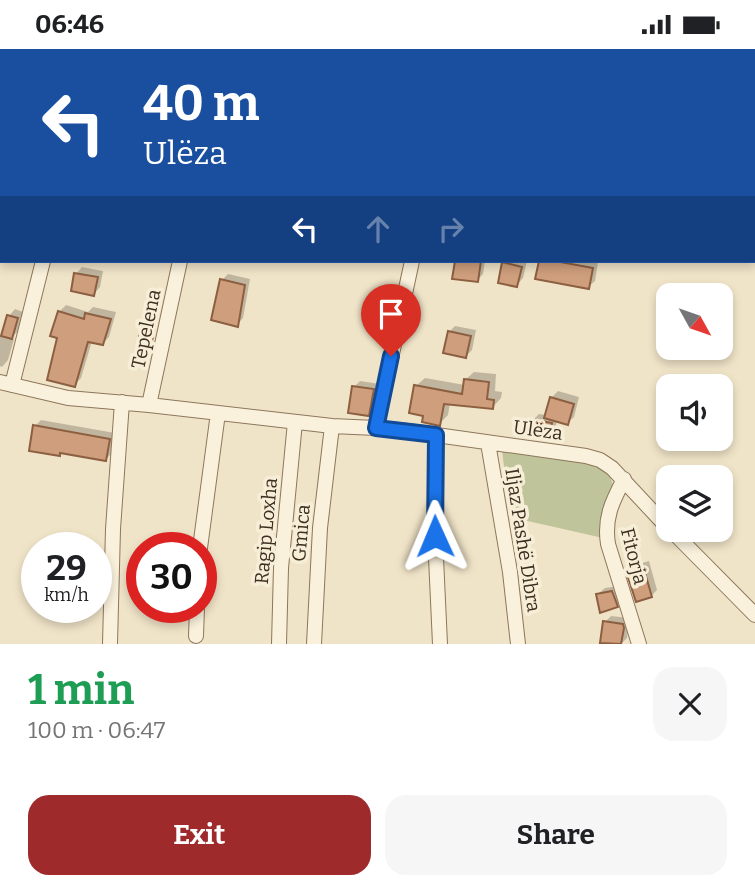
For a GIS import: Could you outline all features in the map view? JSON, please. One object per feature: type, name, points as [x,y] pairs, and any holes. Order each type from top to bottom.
[{"type":"street","points":[[6,384],[42,263]]},
{"type":"street","name":"Tepelena","points":[[149,405],[180,263]]},
{"type":"street","points":[[376,428],[412,263]]},
{"type":"street","name":"Ulëza","points":[[6,384],[68,398],[332,426],[376,428],[586,456],[600,460],[612,468],[656,514]]},
{"type":"street","points":[[110,644],[113,530],[122,402]]},
{"type":"street","points":[[202,532],[218,413]]},
{"type":"street","name":"Ragip Loxha","points":[[279,644],[281,568],[295,422]]},
{"type":"street","name":"Gmica","points":[[314,644],[320,528],[332,426]]},
{"type":"street","points":[[436,435],[435,536],[440,644]]},
{"type":"street","name":"Iljaz Pashë Dibra","points":[[488,443],[510,572],[518,644]]},
{"type":"street","name":"Fitorja","points":[[624,479],[614,497],[606,529],[608,544],[639,644]]},
{"type":"street","name":"Ulëza","points":[[683,542],[755,615]]},
{"type":"street","points":[[196,623],[196,636]]},
{"type":"green space","points":[[502,450],[570,456],[608,470],[614,488],[603,538],[510,517]]},
{"type":"building","points":[[455,263],[481,263],[478,282],[452,279]]},
{"type":"building","points":[[502,263],[522,267],[517,287],[498,283]]},
{"type":"building","points":[[539,263],[566,263],[593,268],[589,289],[535,279]]},
{"type":"building","points":[[74,273],[98,277],[94,296],[71,291]]},
{"type":"building","points":[[220,279],[245,285],[238,327],[211,320]]},
{"type":"building","points":[[58,311],[84,319],[85,313],[111,319],[103,345],[88,342],[75,387],[47,380],[57,338],[50,336]]},
{"type":"building","points":[[7,315],[18,318],[12,339],[1,336]]},
{"type":"building","points":[[141,324],[155,327],[152,341],[139,338]]},
{"type":"building","points":[[448,331],[471,336],[466,358],[443,353]]},
{"type":"building","points":[[464,379],[489,382],[487,399],[494,400],[493,409],[444,404],[440,426],[422,422],[423,416],[409,413],[414,385],[462,394]]},
{"type":"building","points":[[352,386],[374,389],[369,416],[348,413]]},
{"type":"building","points":[[550,397],[574,404],[568,425],[544,418]]},
{"type":"building","points":[[531,419],[552,423],[549,439],[528,435]]},
{"type":"building","points":[[33,425],[110,439],[106,461],[29,451]]},
{"type":"building","points":[[643,566],[652,597],[636,602],[626,571]]},
{"type":"building","points":[[612,591],[618,607],[600,613],[596,594]]},
{"type":"building","points":[[603,621],[623,624],[621,644],[600,643]]},
{"type":"route","points":[[391,356],[376,428],[436,435],[435,536]]}]
